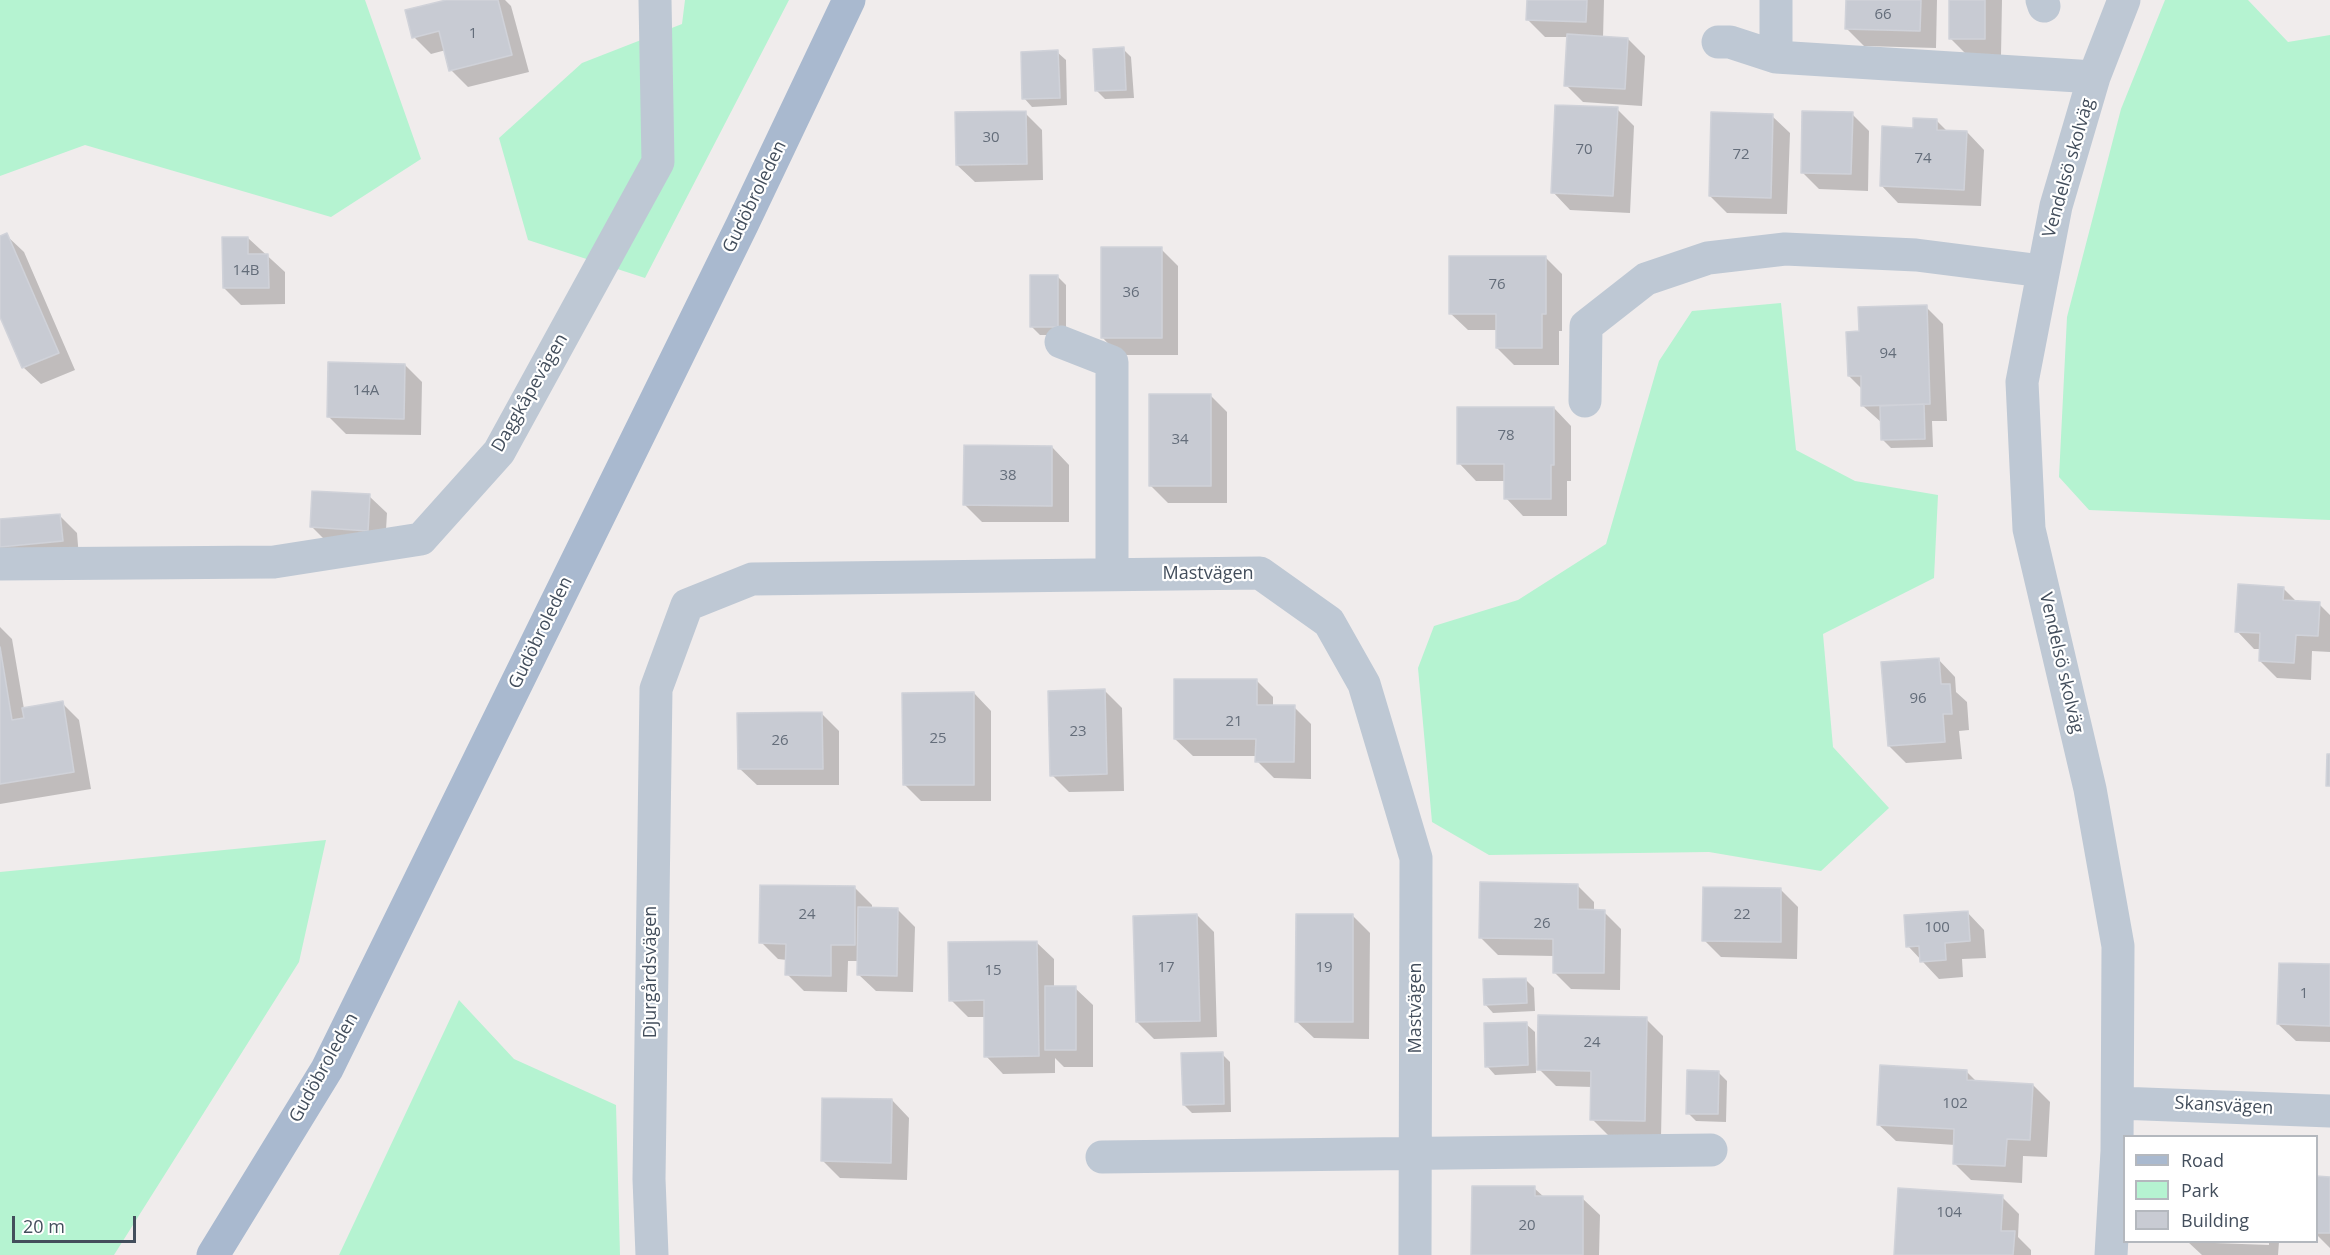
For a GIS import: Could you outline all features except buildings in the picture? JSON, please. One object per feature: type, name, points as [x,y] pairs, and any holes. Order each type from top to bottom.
[{"type":"main road","name":"Gudöbroleden","points":[[213,1255],[327,1069],[737,236],[849,0]]},
{"type":"street","name":"Daggkåpevägen","points":[[0,564],[274,562],[421,539],[499,452],[658,162],[655,0]]},
{"type":"street","points":[[1776,0],[1776,57]]},
{"type":"street","name":"Vendelsö skolväg","points":[[2111,1255],[2118,1103],[2118,946],[2090,789],[2029,529],[2022,382],[2055,206],[2094,77],[2124,0]]},
{"type":"street","name":"Vendelsö skolväg","points":[[1718,42],[1730,42],[1776,57],[2094,77]]},
{"type":"street","points":[[1585,401],[1586,326],[1646,279],[1708,258],[1797,250],[1916,255],[2042,271]]},
{"type":"street","points":[[1061,342],[1112,362],[1112,574]]},
{"type":"street","name":"Mastvägen","points":[[656,689],[687,605],[752,579],[1260,573],[1329,622],[1364,684],[1416,858],[1415,1255]]},
{"type":"street","name":"Djurgårdsvägen","points":[[652,1255],[649,1179],[656,689]]},
{"type":"street","name":"Skansvägen","points":[[2118,1103],[2330,1111]]},
{"type":"street","points":[[1102,1157],[1711,1150]]},
{"type":"green space","points":[[0,0],[365,0],[421,159],[331,217],[85,145],[0,176]]},
{"type":"green space","points":[[685,0],[789,0],[645,278],[528,240],[499,138],[582,63],[682,24]]},
{"type":"green space","points":[[2165,0],[2248,0],[2288,42],[2330,35],[2330,520],[2089,510],[2059,477],[2067,317],[2121,109]]},
{"type":"green space","points":[[1781,303],[1796,450],[1855,481],[1938,495],[1934,578],[1823,634],[1833,747],[1889,808],[1821,871],[1709,852],[1489,855],[1432,822],[1418,668],[1434,626],[1518,600],[1606,544],[1659,361],[1692,311]]},
{"type":"green space","points":[[326,840],[299,962],[114,1255],[0,1255],[0,872]]},
{"type":"green space","points":[[459,1000],[514,1059],[616,1105],[620,1255],[339,1255]]}]
